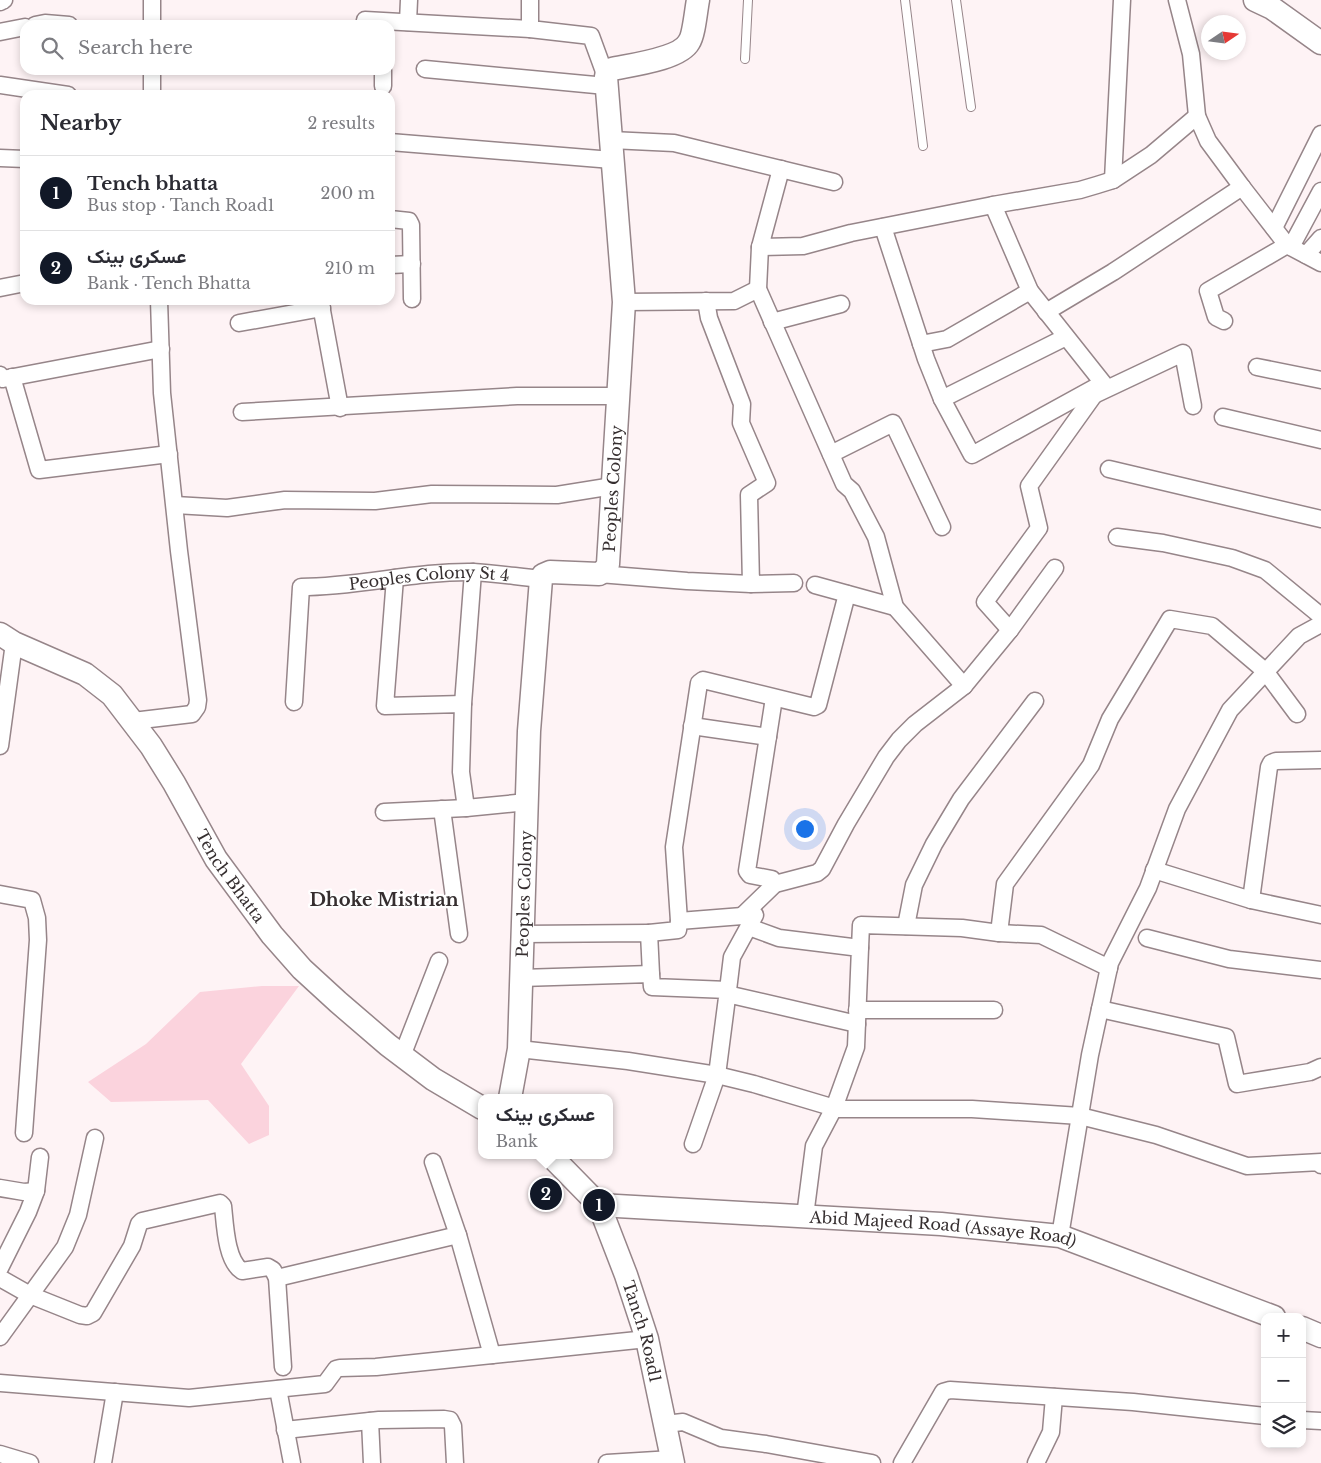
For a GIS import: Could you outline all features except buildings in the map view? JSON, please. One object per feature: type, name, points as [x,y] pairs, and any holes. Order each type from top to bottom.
[{"type":"street","points":[[0,2],[4,0]]},
{"type":"street","points":[[152,0],[152,20]]},
{"type":"street","points":[[408,22],[409,0]]},
{"type":"street","points":[[530,0],[530,29]]},
{"type":"street","points":[[606,81],[607,72],[612,69],[664,57],[683,50],[690,42],[698,0]]},
{"type":"street","points":[[1113,180],[1122,0]]},
{"type":"street","points":[[1177,0],[1191,54],[1197,116],[1208,141],[1289,246],[1321,263]]},
{"type":"street","points":[[1255,0],[1272,8],[1321,43]]},
{"type":"street","points":[[395,21],[530,29],[590,36],[606,81]]},
{"type":"street","points":[[0,32],[20,28]]},
{"type":"street","points":[[425,69],[606,81]]},
{"type":"street","points":[[152,75],[152,90]]},
{"type":"street","name":"Peoples Colony","points":[[511,1094],[519,1049],[529,731],[541,580],[543,575],[550,572],[599,574],[605,570],[608,564],[624,302],[606,81]]},
{"type":"street","points":[[0,85],[34,90]]},
{"type":"street","points":[[760,247],[804,246],[883,227],[1080,190],[1113,180],[1151,155],[1197,116]]},
{"type":"street","points":[[1274,228],[1321,134]]},
{"type":"street","points":[[395,143],[611,150],[674,143],[834,182]]},
{"type":"street","points":[[0,158],[20,159]]},
{"type":"street","points":[[781,169],[760,247],[758,289],[844,484],[852,491],[876,536],[896,607],[964,686]]},
{"type":"street","points":[[1046,312],[1113,272],[1242,187]]},
{"type":"street","points":[[1224,321],[1216,317],[1208,291],[1289,246],[1321,191]]},
{"type":"street","points":[[993,205],[1030,292],[1066,337],[1099,389]]},
{"type":"street","points":[[395,219],[409,221],[411,225],[412,299]]},
{"type":"street","points":[[883,227],[921,344],[942,398],[972,455],[1099,389],[1183,353],[1193,406]]},
{"type":"street","points":[[1306,255],[1321,238]]},
{"type":"street","points":[[395,265],[412,264]]},
{"type":"street","points":[[0,288],[20,284]]},
{"type":"street","points":[[624,302],[734,301],[758,289]]},
{"type":"street","points":[[921,344],[947,339],[989,317],[1030,292]]},
{"type":"street","points":[[706,301],[710,318],[742,404],[741,423],[767,483],[749,496],[751,584]]},
{"type":"street","points":[[772,322],[842,304]]},
{"type":"street","points":[[133,721],[192,714],[197,708],[198,700],[162,393],[159,305]]},
{"type":"street","points":[[240,323],[317,305]]},
{"type":"street","points":[[321,305],[340,408]]},
{"type":"street","points":[[942,398],[1066,337]]},
{"type":"street","points":[[161,349],[6,376],[39,470],[169,454]]},
{"type":"street","points":[[1257,367],[1321,380]]},
{"type":"street","points":[[1010,630],[985,602],[1039,528],[1029,486],[1099,389]]},
{"type":"street","points":[[242,412],[340,408],[517,396],[619,396]]},
{"type":"street","points":[[1223,417],[1321,440]]},
{"type":"street","points":[[831,454],[892,423],[942,527]]},
{"type":"street","points":[[1109,469],[1321,519]]},
{"type":"street","points":[[175,505],[227,508],[285,500],[376,501],[432,494],[557,495],[613,486]]},
{"type":"street","points":[[1117,536],[1163,543],[1232,558],[1265,570],[1321,616]]},
{"type":"street","points":[[693,1144],[718,1075],[732,957],[745,921],[775,884],[817,873],[822,869],[846,824],[899,740],[915,724],[964,686],[1010,630],[1055,568]]},
{"type":"street","points":[[466,808],[461,772],[463,704],[473,572]]},
{"type":"street","name":"Peoples Colony St 4","points":[[294,702],[301,587],[473,572],[541,580]]},
{"type":"street","points":[[599,574],[687,582],[794,583]]},
{"type":"street","points":[[395,578],[385,706],[463,704]]},
{"type":"street","points":[[815,585],[896,607]]},
{"type":"street","points":[[522,934],[649,933],[678,930],[674,847],[699,683],[701,681],[814,707],[818,705],[847,594]]},
{"type":"street","points":[[998,933],[1005,884],[1092,764],[1110,719],[1170,619],[1212,626],[1265,671],[1298,714]]},
{"type":"street","points":[[1060,1236],[1090,1055],[1110,963],[1148,888],[1177,809],[1230,710],[1299,636],[1321,624]]},
{"type":"street","points":[[0,746],[7,639]]},
{"type":"street","name":"Tench Bhatta","points":[[7,639],[85,674],[112,695],[133,721],[170,776],[216,860],[272,935],[302,969],[402,1056],[433,1079],[478,1106]]},
{"type":"street","points":[[774,698],[747,871],[750,875],[772,880],[775,884]]},
{"type":"street","points":[[906,926],[914,885],[934,844],[960,799],[1035,701]]},
{"type":"street","points":[[692,726],[768,737]]},
{"type":"street","points":[[1251,900],[1269,767],[1271,763],[1276,761],[1321,760]]},
{"type":"street","points":[[384,812],[466,808],[527,802]]},
{"type":"street","points":[[442,809],[459,934]]},
{"type":"street","points":[[1154,870],[1251,900],[1321,915]]},
{"type":"street","points":[[0,894],[32,900],[38,918],[24,1133]]},
{"type":"street","points":[[678,921],[745,921],[779,938],[860,948]]},
{"type":"street","points":[[805,1216],[814,1146],[834,1108],[856,1047],[861,925],[962,928],[998,933],[1041,935],[1109,968]]},
{"type":"street","points":[[649,933],[652,987],[727,992],[857,1017],[994,1010]]},
{"type":"street","points":[[1147,938],[1229,959],[1321,970]]},
{"type":"street","points":[[402,1056],[439,961]]},
{"type":"street","points":[[521,978],[651,974]]},
{"type":"street","points":[[1100,1009],[1226,1037],[1237,1084],[1310,1072],[1321,1066]]},
{"type":"street","points":[[519,1049],[628,1061],[718,1075],[834,1108],[972,1109],[1080,1116],[1156,1135],[1247,1166],[1320,1162],[1321,1165]]},
{"type":"street","points":[[0,1337],[65,1247],[78,1215],[95,1138]]},
{"type":"street","points":[[0,1253],[30,1191],[40,1157]]},
{"type":"street","points":[[554,1159],[599,1205]]},
{"type":"street","points":[[432,1162],[458,1235],[492,1355]]},
{"type":"street","points":[[0,1188],[30,1191]]},
{"type":"street","points":[[0,1268],[28,1212],[30,1191]]},
{"type":"street","points":[[0,1278],[30,1295],[87,1316],[93,1313],[132,1246],[139,1224],[142,1221],[220,1203],[223,1206],[229,1248],[236,1267],[242,1271],[268,1267],[273,1270],[277,1278],[283,1367]]},
{"type":"street","name":"Abid Majeed Road (Assaye Road)","points":[[599,1205],[941,1224],[1060,1236],[1263,1313]]},
{"type":"street","name":"Tanch Road1","points":[[599,1205],[626,1275],[647,1339],[672,1461]]},
{"type":"street","points":[[277,1278],[458,1235]]},
{"type":"street","points":[[1306,1330],[1321,1336]]},
{"type":"street","points":[[0,1383],[190,1398],[325,1384],[336,1369],[340,1368],[376,1367],[647,1339]]},
{"type":"street","points":[[278,1389],[292,1463]]},
{"type":"street","points":[[902,1463],[943,1392],[958,1389],[1132,1402],[1261,1416]]},
{"type":"street","points":[[104,1463],[115,1392]]},
{"type":"street","points":[[1036,1463],[1051,1432],[1054,1397]]},
{"type":"street","points":[[285,1430],[370,1421],[450,1420],[453,1426],[455,1463]]},
{"type":"street","points":[[1306,1420],[1321,1421]]},
{"type":"street","points":[[370,1421],[372,1463]]},
{"type":"street","points":[[665,1424],[683,1422],[720,1438],[766,1444],[872,1463]]},
{"type":"street","points":[[0,1454],[30,1463]]},
{"type":"street","points":[[607,1463],[672,1461]]},
{"type":"lane","points":[[745,59],[748,0]]},
{"type":"lane","points":[[905,0],[923,146]]},
{"type":"lane","points":[[956,0],[971,107]]},
{"type":"shaded area","points":[[262,986],[299,986],[241,1064],[269,1106],[269,1135],[249,1144],[208,1100],[111,1102],[88,1082],[146,1044],[200,992]]},
{"type":"place","name":"عسکری بینک","points":[[546,1194]]},
{"type":"place","name":"Tench bhatta","points":[[599,1205]]},
{"type":"district","name":"Dhoke Mistrian","points":[[384,900]]}]
